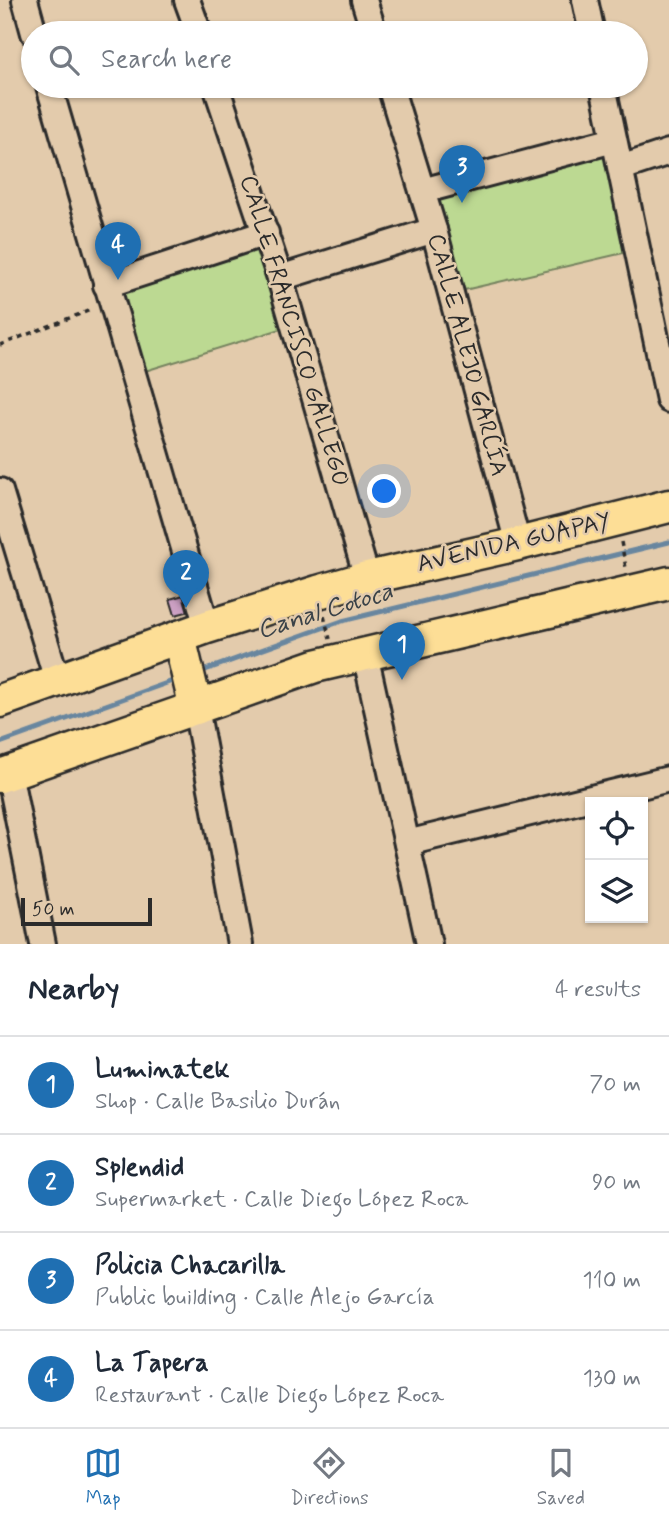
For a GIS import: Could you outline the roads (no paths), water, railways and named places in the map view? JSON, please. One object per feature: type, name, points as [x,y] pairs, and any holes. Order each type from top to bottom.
[{"type":"main road","name":"AVENIDA GUAPAY","points":[[0,701],[57,680],[190,640],[367,578],[669,506]]},
{"type":"main road","points":[[5,774],[194,699],[315,666],[669,583]]},
{"type":"main road","points":[[190,640],[194,699]]},
{"type":"street","points":[[24,0],[30,21]]},
{"type":"street","points":[[187,0],[195,21]]},
{"type":"street","points":[[364,0],[370,21]]},
{"type":"street","points":[[586,0],[590,21]]},
{"type":"street","points":[[52,98],[109,293],[190,640]]},
{"type":"street","name":"CALLE FRANCISCO GALLEGO","points":[[220,98],[280,278],[367,578]]},
{"type":"street","name":"CALLE ALEJO GARCÍA","points":[[394,98],[433,230],[518,544]]},
{"type":"street","points":[[605,98],[669,400]]},
{"type":"street","points":[[422,191],[614,140]]},
{"type":"street","points":[[621,167],[669,152]]},
{"type":"street","points":[[280,278],[433,230]]},
{"type":"street","points":[[109,293],[266,233]]},
{"type":"street","points":[[0,491],[57,680]]},
{"type":"street","points":[[365,654],[429,944]]},
{"type":"street","points":[[194,699],[240,944]]},
{"type":"street","points":[[5,774],[43,944]]},
{"type":"street","points":[[407,843],[669,779]]},
{"type":"waterway","name":"Canal Cotoca","points":[[197,673],[342,621],[669,542]]},
{"type":"waterway","name":"Canal Cotoca","points":[[0,743],[178,679]]},
{"type":"place","name":"Policia Chacarilla","points":[[462,203]]},
{"type":"place","name":"La Tapera","points":[[118,280]]},
{"type":"place","name":"Splendid","points":[[186,608]]},
{"type":"place","name":"Luminatek","points":[[402,680]]}]
